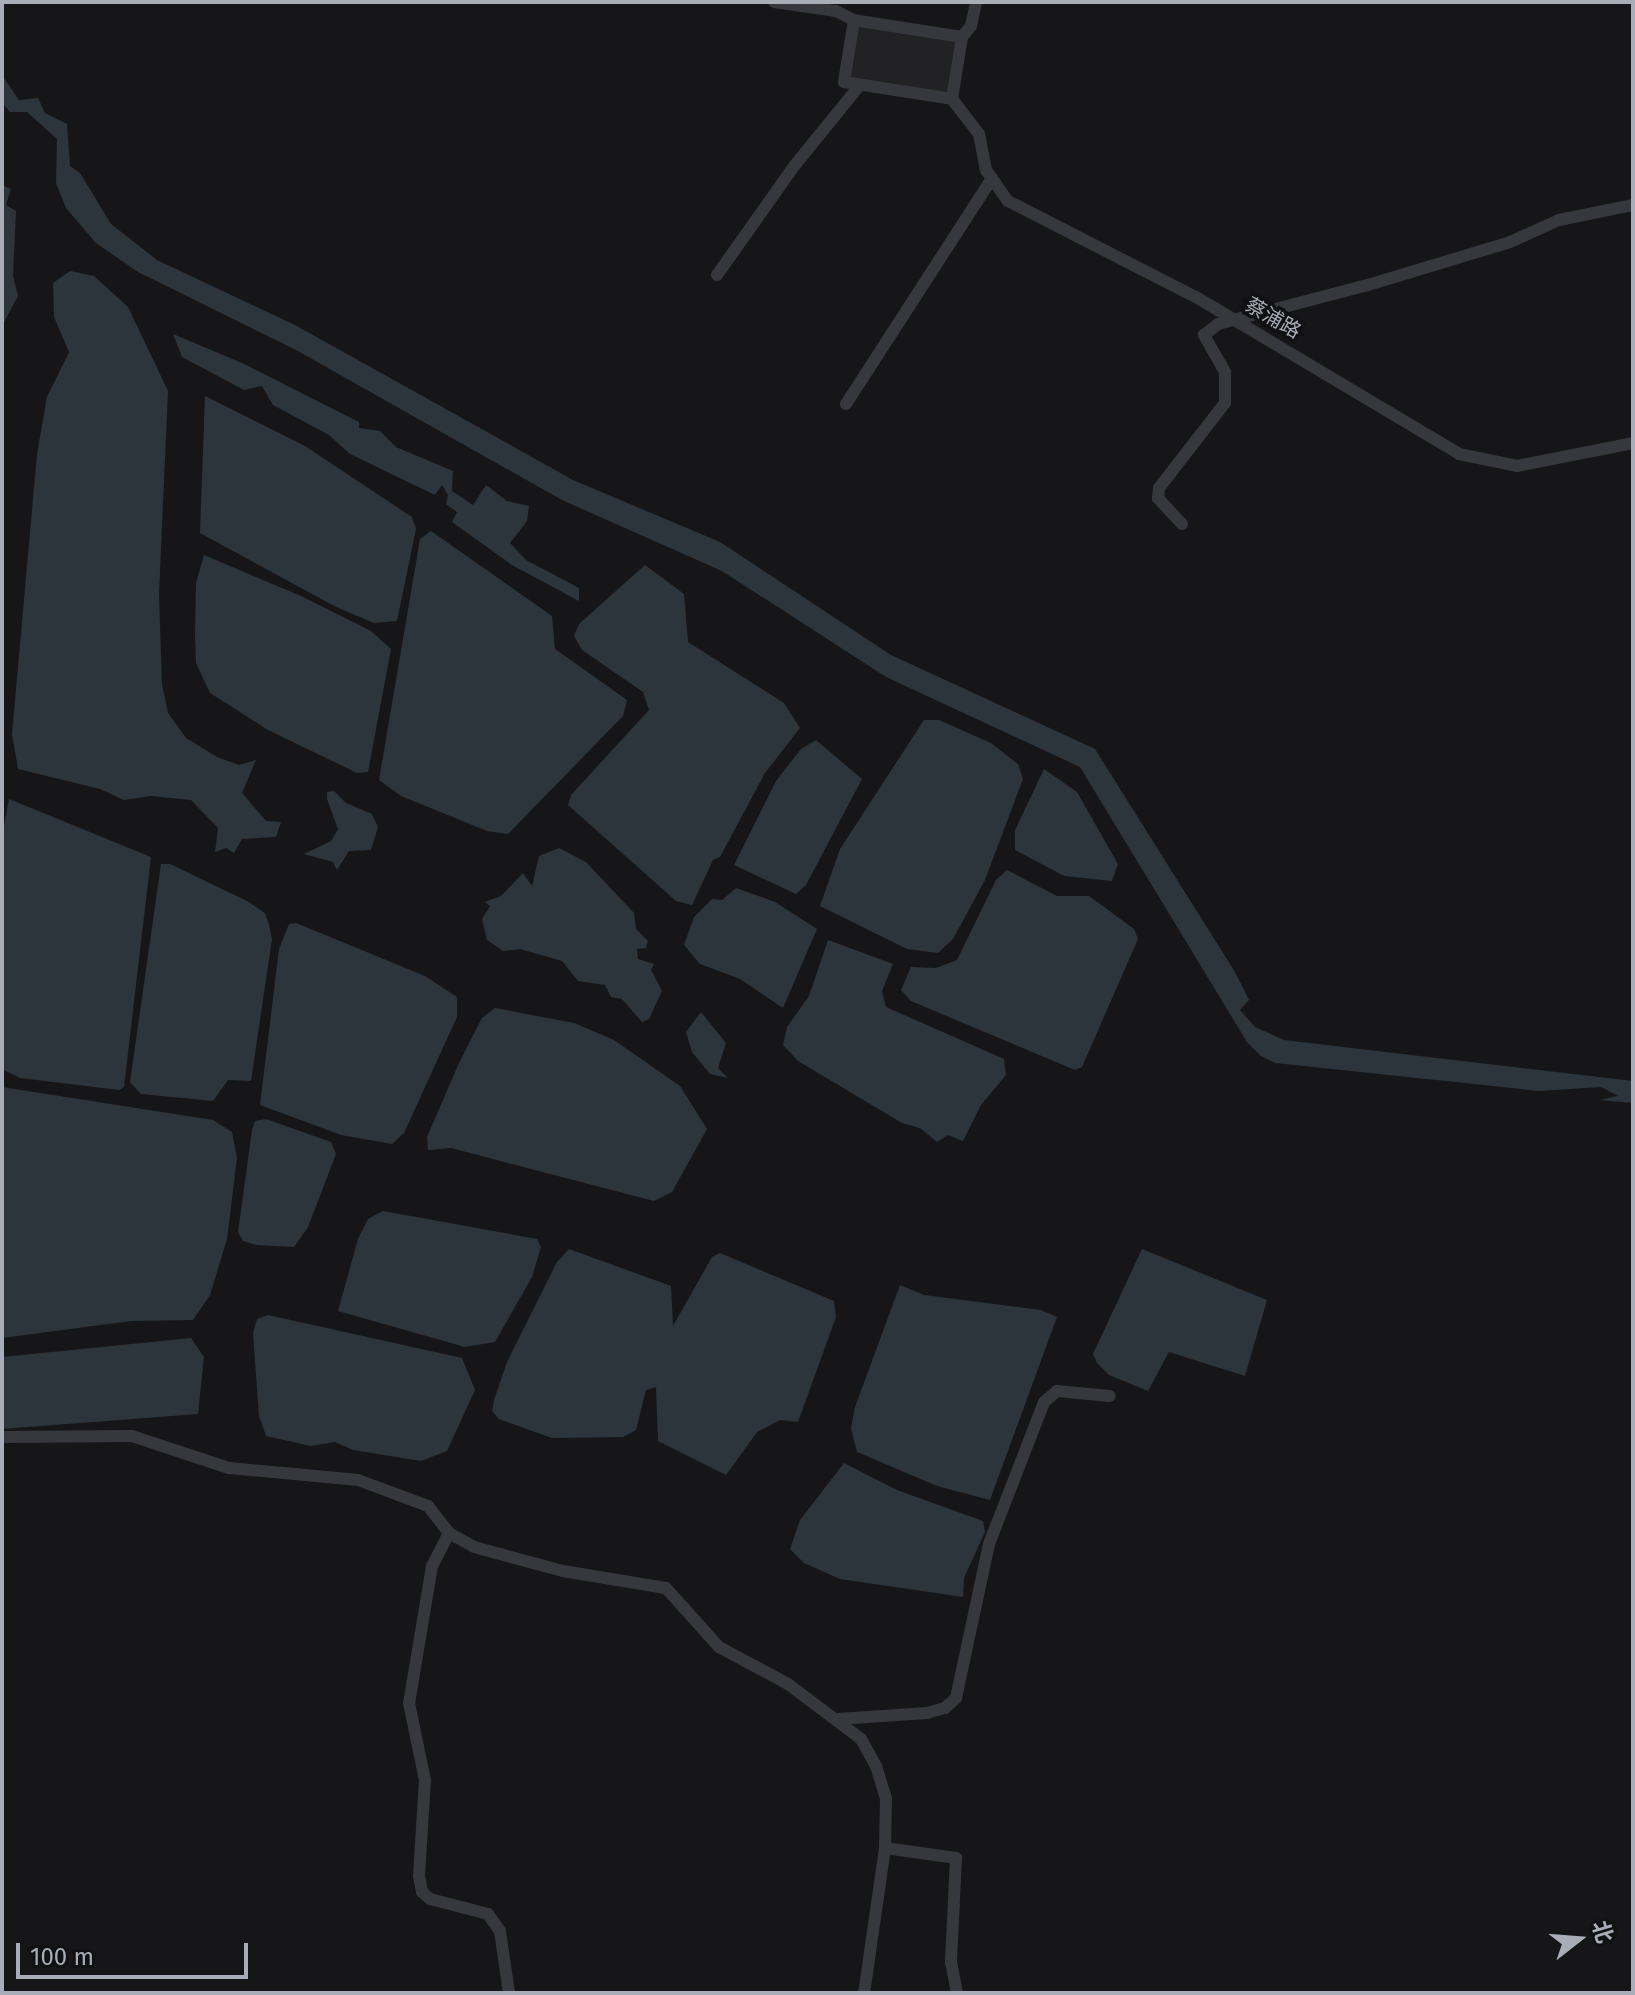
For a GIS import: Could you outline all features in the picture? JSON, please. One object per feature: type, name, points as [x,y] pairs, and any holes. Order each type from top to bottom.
[{"type":"street","points":[[774,2],[848,12],[962,37]]},
{"type":"street","points":[[848,12],[844,82],[952,99],[962,37],[971,26],[976,2]]},
{"type":"street","points":[[717,275],[795,165],[860,85]]},
{"type":"street","name":"蔡浦路","points":[[952,99],[979,134],[992,178],[1008,201],[1237,320],[1459,454],[1517,466],[1633,443]]},
{"type":"street","points":[[846,404],[992,178]]},
{"type":"street","points":[[1182,524],[1158,498],[1159,488],[1225,403],[1225,372],[1204,335],[1218,324],[1510,242],[1559,220],[1633,205]]},
{"type":"street","points":[[838,1719],[927,1713],[945,1708],[956,1698],[989,1544],[1044,1402],[1057,1391],[1110,1396]]},
{"type":"street","points":[[2,1437],[132,1436],[229,1468],[358,1480],[428,1506],[449,1533],[474,1547],[563,1571],[666,1588],[719,1647],[788,1684],[838,1719],[861,1739],[876,1766],[886,1799],[885,1848],[864,1993]]},
{"type":"street","points":[[449,1533],[432,1566],[409,1703],[425,1780],[419,1876],[422,1892],[430,1899],[488,1914],[500,1931],[509,1993]]},
{"type":"street","points":[[885,1848],[956,1858],[951,1962],[957,1993]]},
{"type":"shaded area","points":[[854,20],[962,37],[952,99],[844,82]]},
{"type":"shaded area","points":[[2,75],[19,100],[38,98],[45,113],[67,124],[70,166],[80,173],[111,224],[157,260],[295,325],[573,480],[720,542],[891,655],[1095,749],[1235,972],[1249,1000],[1240,1010],[1255,1027],[1284,1040],[1633,1081],[1633,1103],[1600,1100],[1618,1096],[1601,1087],[1539,1091],[1275,1063],[1261,1056],[1247,1042],[1080,767],[886,677],[722,571],[562,500],[296,350],[138,272],[96,243],[66,208],[56,183],[57,139],[27,112],[10,112],[2,103]]},
{"type":"shaded area","points":[[2,185],[11,189],[6,205],[16,211],[13,276],[18,296],[2,326]]},
{"type":"shaded area","points":[[70,271],[94,276],[128,307],[168,391],[159,594],[162,684],[168,713],[186,738],[217,757],[239,765],[256,760],[242,793],[266,821],[281,822],[276,837],[242,839],[234,853],[226,848],[215,852],[218,828],[191,800],[151,796],[124,800],[100,789],[18,769],[12,734],[37,454],[47,397],[69,352],[54,317],[53,283]]},
{"type":"shaded area","points":[[173,334],[242,363],[359,422],[359,428],[380,431],[396,447],[453,471],[452,491],[473,505],[486,485],[507,501],[529,506],[527,521],[510,543],[526,560],[579,588],[579,601],[512,565],[452,522],[457,512],[446,504],[448,495],[442,485],[435,495],[350,454],[329,435],[273,405],[262,386],[244,390],[182,357]]},
{"type":"shaded area","points":[[205,396],[305,446],[412,517],[416,529],[397,621],[374,623],[336,607],[200,533]]},
{"type":"shaded area","points":[[431,531],[552,616],[555,649],[627,700],[623,716],[508,834],[487,831],[401,796],[379,780],[420,539]]},
{"type":"shaded area","points":[[204,555],[301,596],[371,631],[391,649],[368,772],[357,773],[268,730],[210,693],[196,663],[196,583]]},
{"type":"shaded area","points":[[645,565],[684,594],[688,642],[784,703],[800,728],[765,773],[720,857],[713,860],[692,905],[676,901],[568,805],[571,795],[649,710],[643,692],[582,650],[574,636],[579,624]]},
{"type":"shaded area","points":[[924,720],[939,720],[991,743],[1018,764],[1023,779],[985,880],[953,939],[938,953],[907,949],[820,906],[840,849]]},
{"type":"shaded area","points":[[816,740],[862,779],[806,885],[796,894],[734,865],[776,781],[801,749]]},
{"type":"shaded area","points":[[1044,769],[1077,792],[1118,864],[1112,881],[1064,876],[1015,850],[1015,830]]},
{"type":"shaded area","points":[[334,791],[346,803],[372,814],[378,827],[371,850],[349,851],[337,870],[333,862],[304,854],[331,841],[338,829],[327,799],[327,792]]},
{"type":"shaded area","points":[[9,799],[151,857],[124,1087],[119,1090],[20,1078],[2,1069],[2,837]]},
{"type":"shaded area","points":[[559,848],[586,862],[634,913],[636,929],[648,941],[646,948],[637,949],[638,959],[654,964],[651,970],[662,991],[649,1019],[642,1022],[622,999],[611,997],[605,985],[578,981],[562,961],[520,949],[503,951],[487,940],[482,919],[490,906],[485,902],[501,896],[523,873],[532,886],[539,856]]},
{"type":"shaded area","points":[[161,864],[170,864],[247,901],[265,913],[269,925],[272,939],[251,1081],[228,1080],[213,1101],[141,1094],[130,1082]]},
{"type":"shaded area","points":[[1007,870],[1057,896],[1089,896],[1134,929],[1138,939],[1082,1067],[1075,1070],[911,1001],[901,990],[911,967],[936,968],[957,960],[996,880]]},
{"type":"shaded area","points":[[736,888],[775,902],[817,929],[783,1008],[740,979],[700,964],[684,945],[694,917],[712,899],[722,900]]},
{"type":"shaded area","points":[[296,923],[425,976],[457,997],[457,1017],[404,1133],[392,1144],[341,1135],[260,1105],[279,949],[289,924]]},
{"type":"shaded area","points":[[828,940],[893,964],[882,991],[886,1007],[1004,1059],[1006,1075],[981,1105],[963,1141],[948,1135],[937,1142],[920,1128],[902,1123],[798,1061],[783,1045],[787,1027],[809,996]]},
{"type":"shaded area","points":[[495,1008],[574,1023],[614,1040],[680,1086],[707,1129],[672,1192],[654,1201],[451,1148],[428,1150],[427,1137],[459,1063],[482,1018]]},
{"type":"shaded area","points":[[701,1012],[726,1043],[718,1068],[728,1078],[710,1074],[692,1052],[686,1032]]},
{"type":"shaded area","points":[[2,1087],[213,1120],[232,1132],[237,1158],[227,1239],[210,1295],[193,1320],[131,1321],[2,1338]]},
{"type":"shaded area","points":[[266,1119],[331,1142],[336,1154],[308,1227],[294,1247],[256,1245],[243,1241],[238,1232],[252,1130],[255,1121]]},
{"type":"shaded area","points":[[383,1211],[537,1239],[541,1247],[532,1277],[495,1342],[465,1347],[338,1311],[358,1239],[368,1219]]},
{"type":"shaded area","points":[[569,1249],[671,1286],[673,1326],[712,1257],[720,1253],[834,1301],[836,1317],[798,1422],[780,1420],[757,1432],[726,1475],[658,1441],[656,1387],[646,1390],[636,1430],[623,1437],[552,1438],[499,1419],[492,1411],[507,1362],[557,1262]]},
{"type":"shaded area","points":[[1142,1249],[1267,1300],[1245,1376],[1169,1352],[1148,1391],[1109,1375],[1097,1363],[1093,1354]]},
{"type":"shaded area","points":[[900,1285],[924,1295],[1041,1310],[1057,1317],[990,1500],[937,1486],[857,1452],[851,1428],[855,1407]]},
{"type":"shaded area","points":[[268,1315],[462,1358],[475,1390],[447,1451],[421,1461],[353,1450],[335,1442],[311,1446],[266,1436],[259,1416],[253,1333],[257,1319]]},
{"type":"shaded area","points":[[191,1338],[204,1357],[198,1414],[2,1429],[2,1357]]},
{"type":"shaded area","points":[[844,1463],[897,1490],[983,1521],[985,1532],[964,1578],[963,1597],[840,1579],[804,1563],[790,1549],[800,1520]]}]
